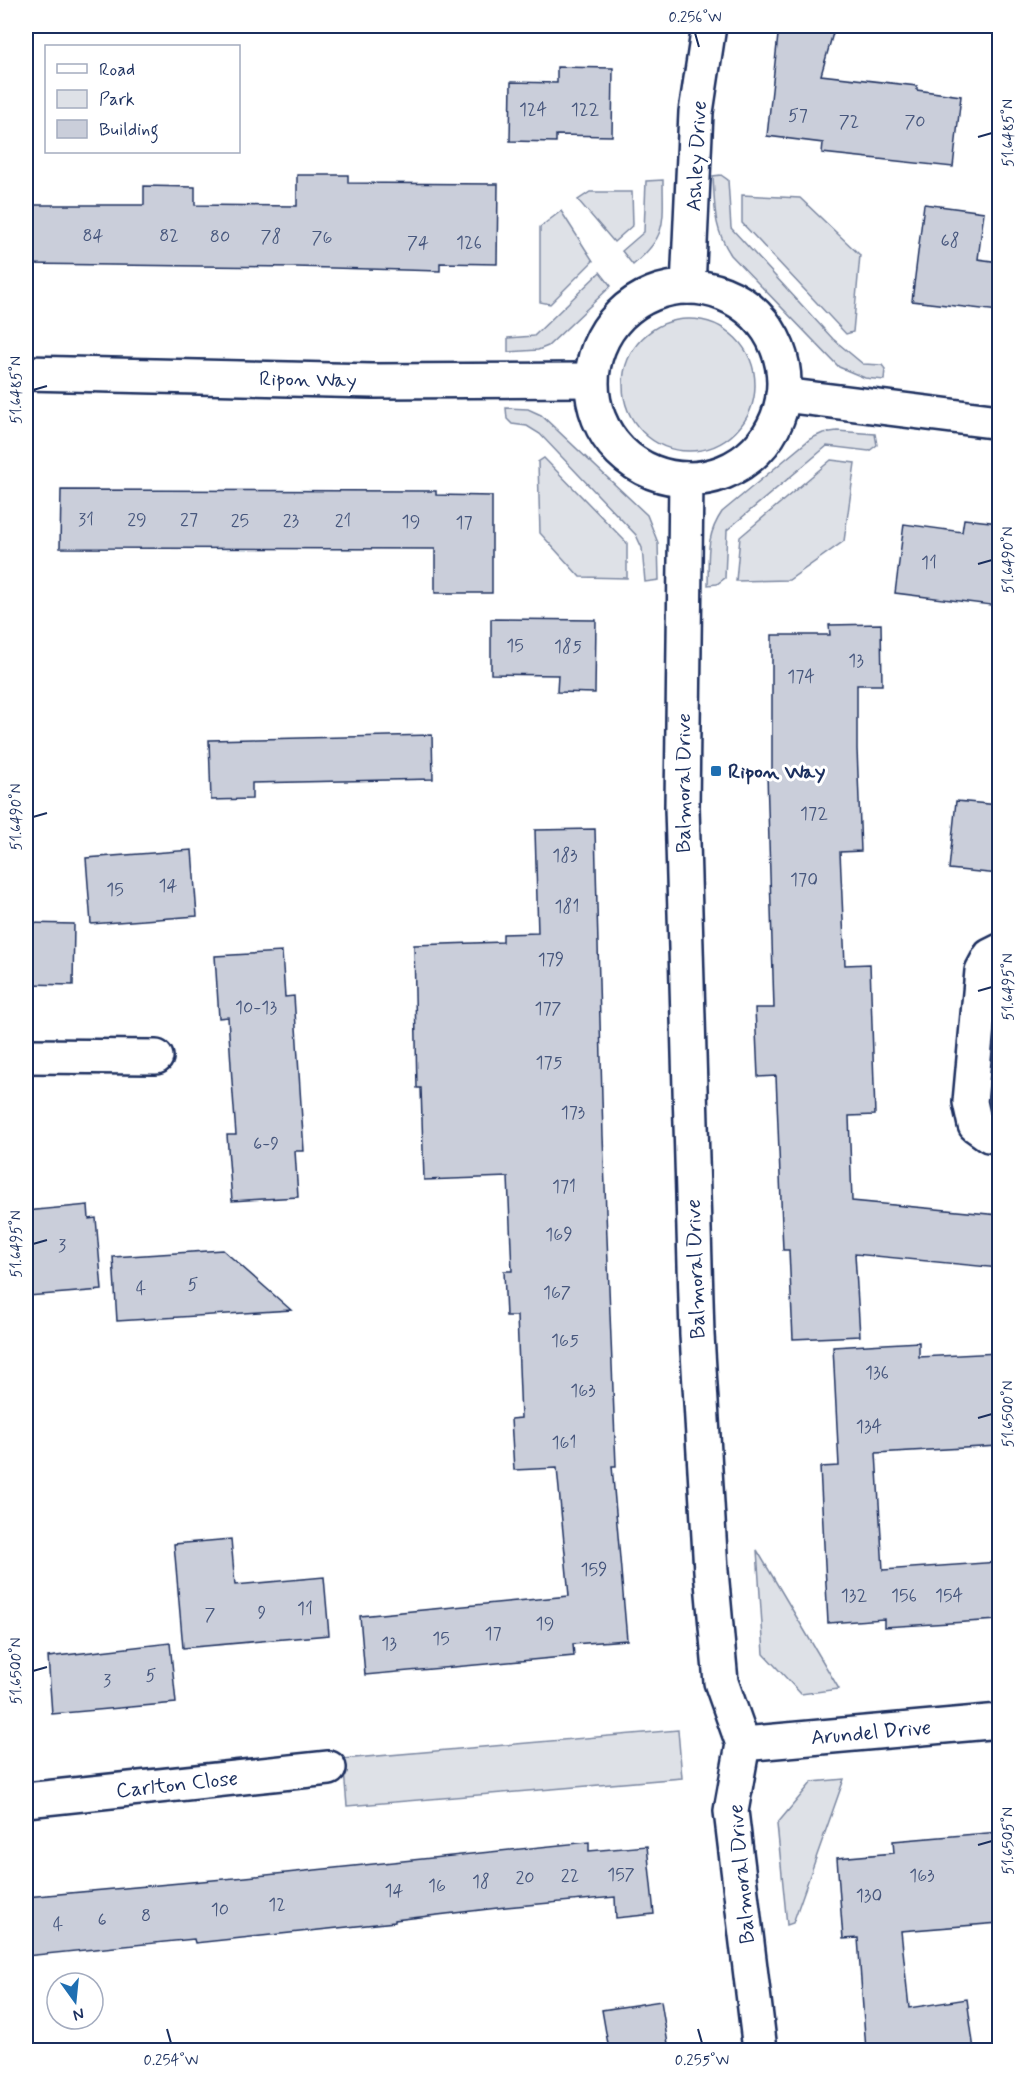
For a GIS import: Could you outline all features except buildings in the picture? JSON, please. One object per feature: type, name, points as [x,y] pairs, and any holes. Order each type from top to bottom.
[{"type":"street","name":"Ashley Drive","points":[[688,287],[696,112],[709,26]]},
{"type":"street","points":[[688,287],[720,292],[749,308],[770,332],[782,363],[783,395],[776,422],[761,446],[739,464],[714,476],[686,479],[656,474],[629,460],[608,437],[595,410],[591,380],[597,351],[610,325],[632,304],[659,291],[688,287]]},
{"type":"street","name":"Ripon Way","points":[[26,374],[372,381],[591,380]]},
{"type":"street","points":[[783,395],[999,422]]},
{"type":"street","name":"Balmoral Drive","points":[[686,479],[682,807],[697,1335],[711,1571],[721,1682],[743,1744],[731,1811],[760,2050]]},
{"type":"street","points":[[999,951],[990,956],[982,971],[970,1102],[975,1125],[989,1135],[999,1137]]},
{"type":"street","points":[[26,1056],[156,1057]]},
{"type":"street","name":"Arundel Drive","points":[[743,1744],[999,1721]]},
{"type":"street","name":"Carlton Close","points":[[26,1800],[329,1768]]},
{"type":"green space","points":[[721,175],[728,180],[731,228],[833,339],[863,364],[882,365],[885,369],[884,380],[865,378],[839,367],[731,255],[721,236],[716,217],[713,176]]},
{"type":"green space","points":[[663,180],[663,218],[658,236],[633,265],[622,251],[644,232],[646,181]]},
{"type":"green space","points":[[590,192],[632,192],[633,225],[614,242],[578,200]]},
{"type":"green space","points":[[742,195],[800,198],[860,255],[853,332],[846,334],[742,223]]},
{"type":"green space","points":[[561,211],[593,261],[550,304],[540,302],[540,227]]},
{"type":"green space","points":[[600,272],[611,286],[548,346],[538,350],[508,352],[508,338],[534,336]]},
{"type":"green space","points":[[689,319],[714,324],[736,338],[750,360],[755,385],[750,410],[736,432],[714,446],[689,451],[664,446],[642,432],[628,410],[623,385],[628,360],[642,338],[664,324]]},
{"type":"green space","points":[[506,408],[528,409],[541,415],[647,515],[658,543],[659,580],[645,582],[642,548],[636,535],[540,434],[527,426],[512,424],[507,419]]},
{"type":"green space","points":[[837,431],[875,434],[877,445],[869,451],[827,446],[727,530],[725,578],[717,584],[708,585],[710,538],[722,512],[810,439],[823,433]]},
{"type":"green space","points":[[544,458],[627,543],[627,578],[580,577],[540,533],[538,462]]},
{"type":"green space","points":[[831,460],[855,463],[844,541],[789,580],[736,581],[740,537]]},
{"type":"green space","points":[[757,1550],[839,1689],[801,1694],[764,1654]]},
{"type":"green space","points":[[678,1730],[682,1778],[347,1806],[343,1759]]},
{"type":"green space","points":[[844,1779],[793,1923],[787,1925],[777,1824],[812,1782]]},
{"type":"place","name":"Ripon Way","points":[[716,771]]}]
